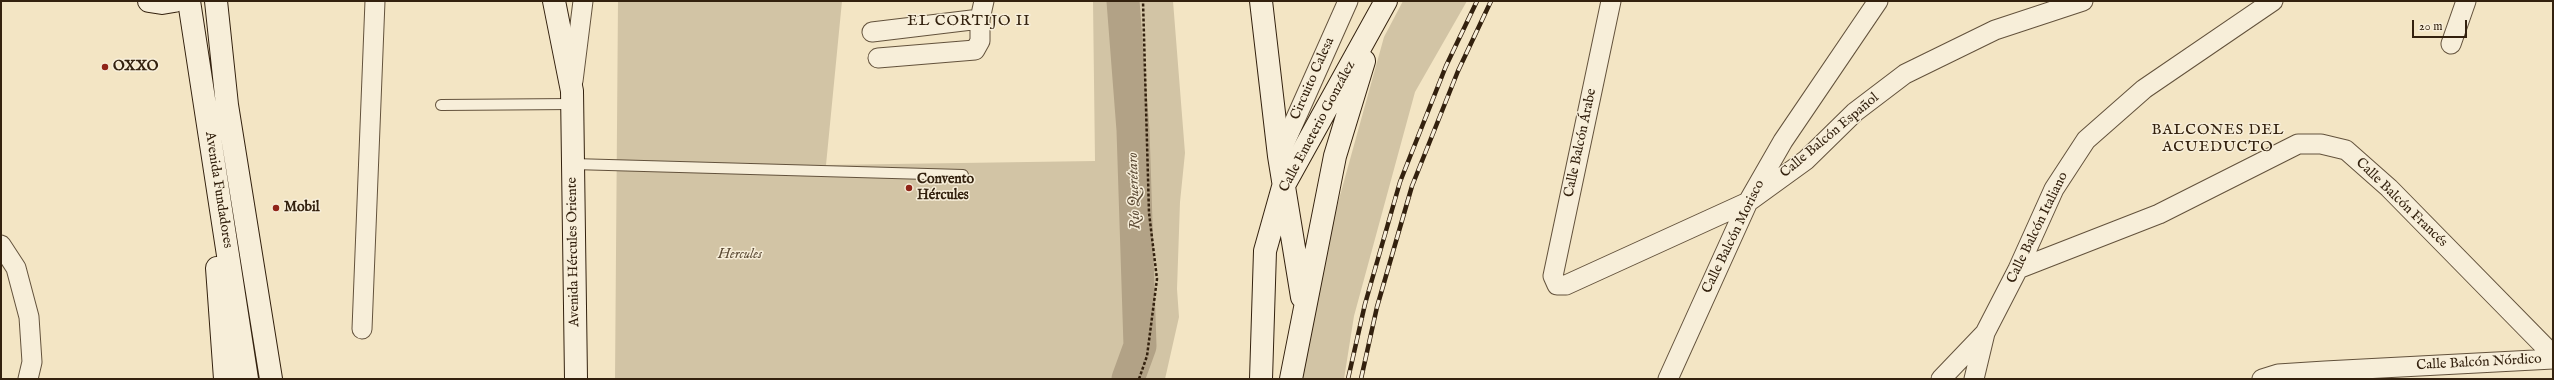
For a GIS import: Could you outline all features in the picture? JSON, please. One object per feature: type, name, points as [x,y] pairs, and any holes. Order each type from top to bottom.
[{"type":"street","points":[[149,1],[162,3],[174,1]]},
{"type":"street","name":"Avenida Fundadores","points":[[189,1],[247,379]]},
{"type":"street","name":"Avenida Fundadores","points":[[216,1],[228,105],[271,379]]},
{"type":"street","points":[[362,329],[375,1]]},
{"type":"street","name":"Avenida Hércules Oriente","points":[[554,1],[572,106],[576,379]]},
{"type":"street","points":[[572,106],[583,1]]},
{"type":"street","points":[[878,58],[975,50],[980,41],[980,19],[984,1]]},
{"type":"street","name":"Circuito Calesa","points":[[1261,1],[1278,156],[1305,310]]},
{"type":"street","name":"Circuito Calesa","points":[[1278,156],[1348,1]]},
{"type":"street","name":"Calle Emeterio González","points":[[1261,379],[1265,252],[1283,187],[1386,1]]},
{"type":"street","name":"Calle Balcón Árabe","points":[[1557,285],[1553,276],[1611,1]]},
{"type":"street","name":"Calle Balcón Morisco","points":[[1668,379],[1748,202],[1783,142],[1878,1]]},
{"type":"street","name":"Calle Balcón Español","points":[[1557,285],[1566,285],[1748,202],[1806,160],[1855,112],[1905,74],[1995,30],[2083,1]]},
{"type":"street","name":"Calle Balcón Italiano","points":[[1985,333],[2018,269],[2054,189],[2086,140],[2144,89],[2272,1]]},
{"type":"street","points":[[2451,44],[2466,1]]},
{"type":"street","points":[[872,32],[980,19]]},
{"type":"street","name":"Calle Emeterio González","points":[[1291,379],[1335,156],[1375,22]]},
{"type":"street","points":[[206,109],[224,379]]},
{"type":"street","name":"Calle Balcón Francés","points":[[2018,269],[2159,214],[2298,144],[2321,144],[2346,150],[2389,188],[2553,355]]},
{"type":"street","points":[[1,245],[16,268],[29,317],[32,362],[28,379]]},
{"type":"street","points":[[1940,379],[1985,333]]},
{"type":"street","points":[[1974,379],[1985,333]]},
{"type":"street","points":[[1262,349],[1276,360],[1296,355]]},
{"type":"street","name":"Calle Balcón Nórdico","points":[[2262,379],[2278,374],[2553,359]]},
{"type":"lane","points":[[441,105],[572,106]]},
{"type":"lane","points":[[572,164],[963,175]]},
{"type":"path","points":[[1139,379],[1146,356],[1157,279],[1149,213],[1143,1]]},
{"type":"green space","name":"Hercules","points":[[618,1],[842,1],[826,165],[1095,161],[1093,1],[1173,1],[1185,153],[1180,202],[1177,289],[1179,317],[1165,379],[615,379]]},
{"type":"green space","points":[[1403,1],[1467,1],[1415,92],[1354,316],[1344,379],[1302,379],[1316,282],[1384,37]]},
{"type":"waterway","name":"Río Querétaro","points":[[1123,1],[1133,130],[1140,346],[1128,379]]},
{"type":"railway","points":[[1348,379],[1365,304],[1400,182],[1446,66],[1477,1]]},
{"type":"railway","points":[[1361,379],[1377,307],[1412,186],[1458,71],[1491,1]]},
{"type":"place","name":"OXXO","points":[[105,67]]},
{"type":"place","name":"Convento Hércules","points":[[909,188]]},
{"type":"place","name":"Mobil","points":[[276,208]]},
{"type":"district","name":"EL CORTIJO II","points":[[969,22]]},
{"type":"district","name":"BALCONES DEL ACUEDUCTO","points":[[2218,140]]}]
